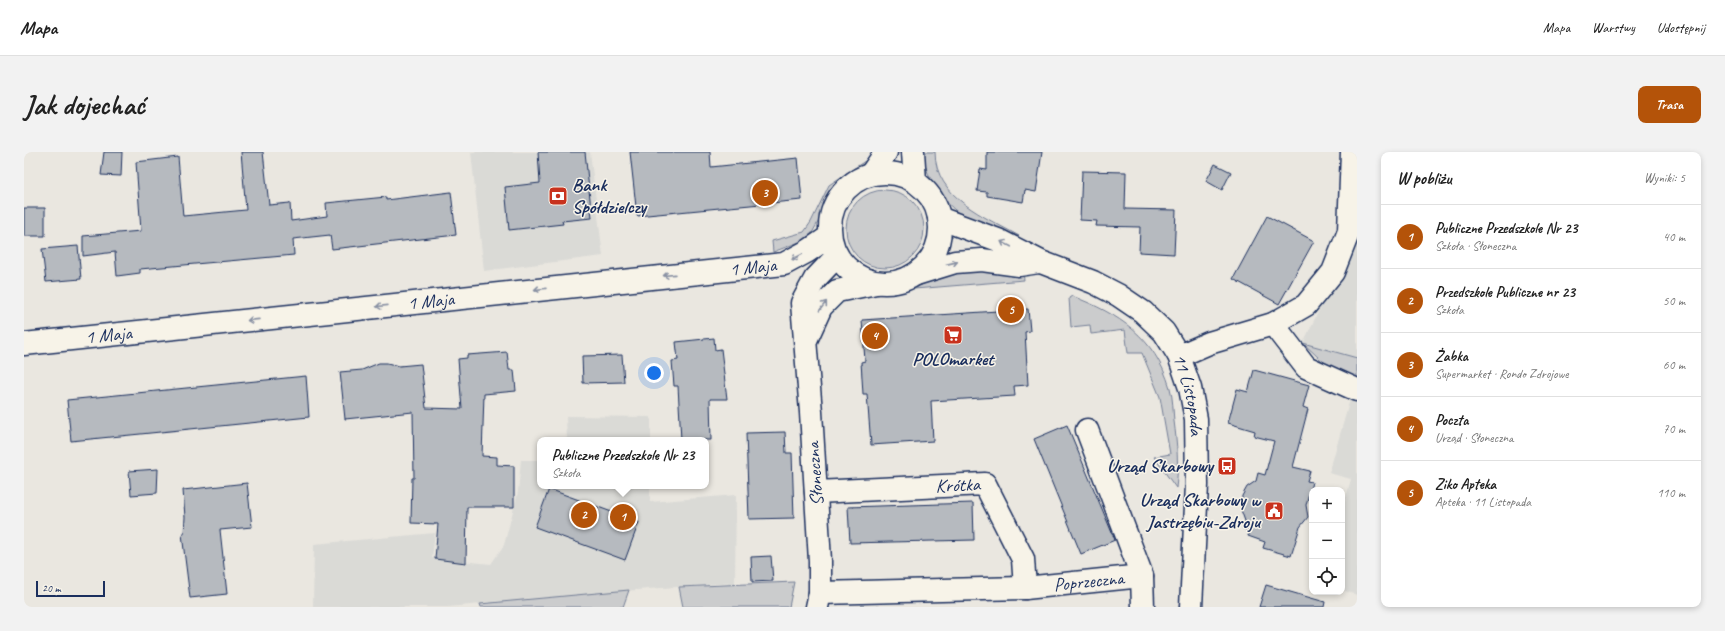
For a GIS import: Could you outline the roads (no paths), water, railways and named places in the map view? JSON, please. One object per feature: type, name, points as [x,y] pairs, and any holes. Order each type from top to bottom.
[{"type":"street","points":[[871,174],[886,152]]},
{"type":"street","points":[[914,152],[915,181]]},
{"type":"street","points":[[1179,356],[1210,343],[1273,324],[1306,305],[1332,272],[1350,231],[1352,152]]},
{"type":"street","points":[[886,173],[901,175],[915,181],[926,191],[935,203],[939,218],[940,234],[936,250],[928,264],[915,275],[897,282],[876,283],[861,278],[847,269],[837,256],[830,236],[830,220],[835,204],[841,195],[856,180],[871,174],[886,173]]},
{"type":"street","name":"11 Listopada","points":[[939,218],[998,240],[1040,262],[1093,282],[1118,295],[1143,312],[1164,332],[1179,356],[1190,388],[1196,419],[1197,485],[1191,607]]},
{"type":"street","name":"1 Maja","points":[[24,344],[784,264],[808,251],[830,236]]},
{"type":"street","name":"Słoneczna","points":[[819,600],[816,492],[802,303],[815,279],[837,256]]},
{"type":"street","name":"11 Listopada","points":[[915,275],[955,262],[982,260],[1020,265],[1040,262]]},
{"type":"street","name":"Słoneczna","points":[[806,341],[821,307],[837,291],[876,283]]},
{"type":"street","points":[[1273,324],[1306,367],[1357,390]]},
{"type":"street","name":"Poprzeczna","points":[[1087,430],[1142,576],[1143,607]]},
{"type":"street","name":"Krótka","points":[[816,492],[985,484],[1023,560],[1025,588]]},
{"type":"street","name":"Poprzeczna","points":[[819,600],[1025,588],[1142,576]]},
{"type":"place","name":"Żabka","points":[[765,193]]},
{"type":"place","name":"Bank Spółdzielczy","points":[[558,196]]},
{"type":"place","name":"Ziko Apteka","points":[[1011,310]]},
{"type":"place","name":"POLOmarket","points":[[953,335]]},
{"type":"place","name":"Poczta","points":[[875,336]]},
{"type":"place","name":"Urząd Skarbowy","points":[[1227,466]]},
{"type":"place","name":"Urząd Skarbowy w Jastrzębiu-Zdroju","points":[[1274,511]]},
{"type":"place","name":"Przedszkole Publiczne nr 23","points":[[584,515]]},
{"type":"place","name":"Publiczne Przedszkole Nr 23","points":[[623,517]]}]
